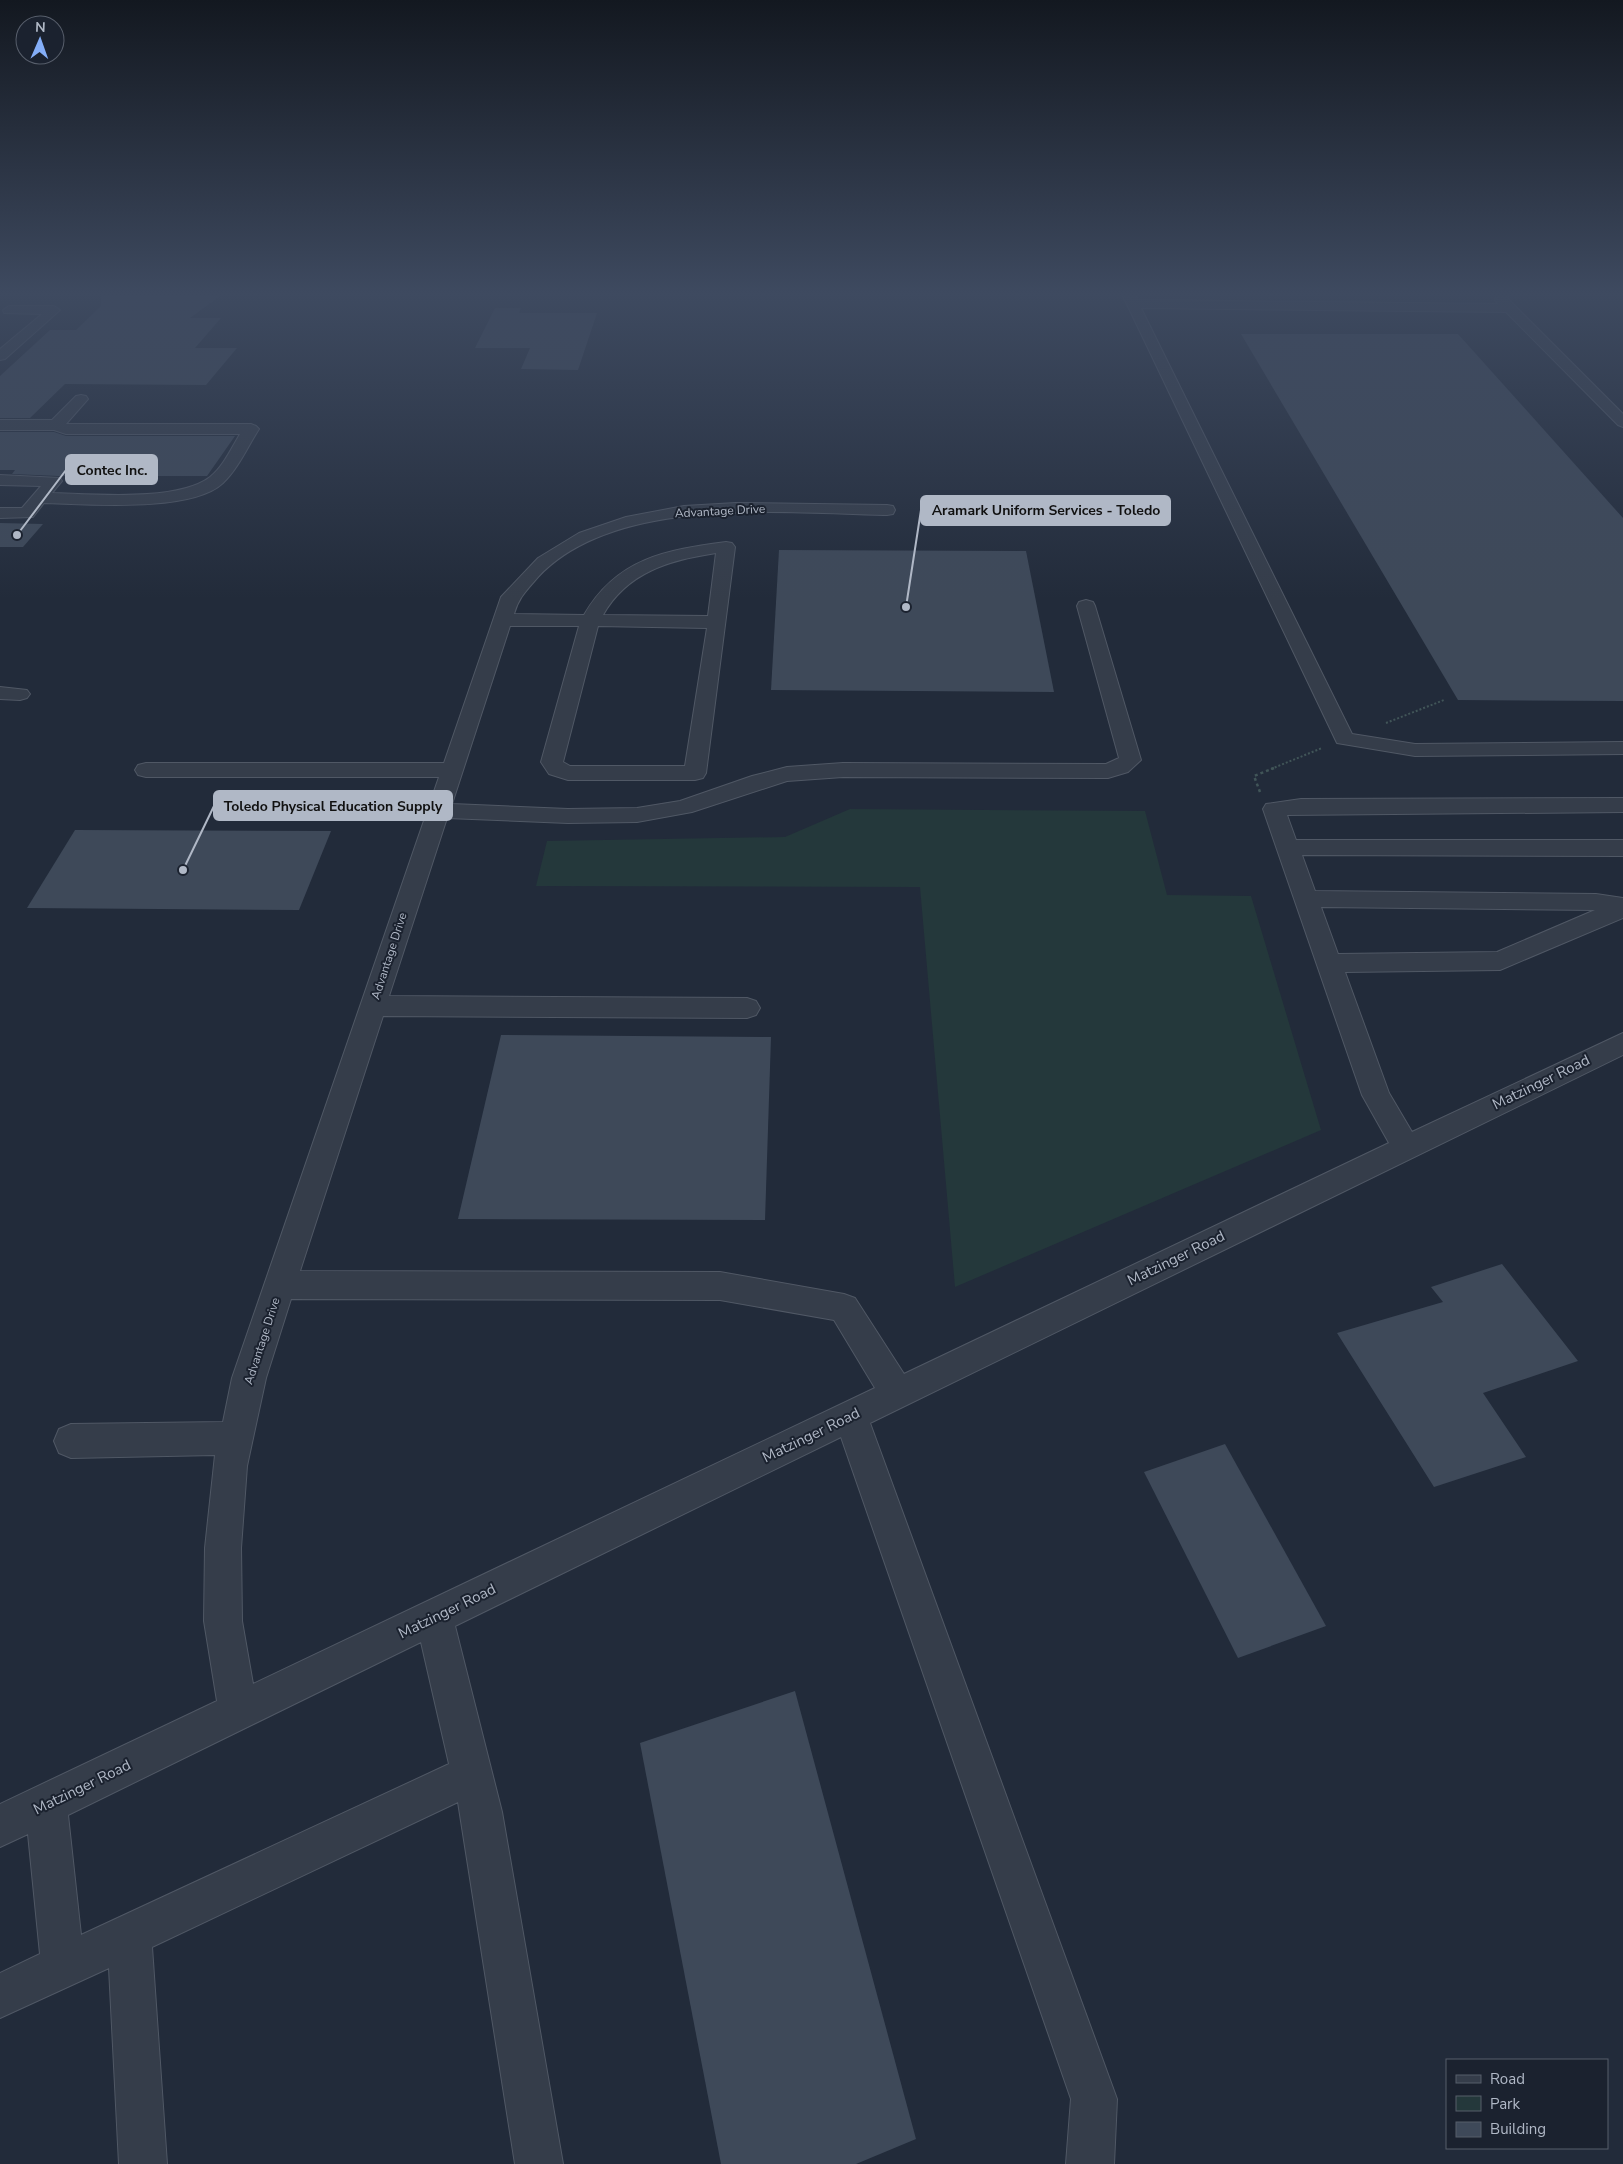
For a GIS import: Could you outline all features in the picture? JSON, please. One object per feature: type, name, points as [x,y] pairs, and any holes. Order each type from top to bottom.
[{"type":"street","points":[[1178,397],[1344,739],[1415,750],[1623,748]]},
{"type":"street","points":[[1599,397],[1623,422]]},
{"type":"street","points":[[56,425],[81,399]]},
{"type":"street","points":[[0,425],[56,425],[66,428],[251,429],[216,481],[193,493],[162,498],[40,498]]},
{"type":"street","points":[[0,480],[54,481],[27,513],[0,513]]},
{"type":"street","name":"Advantage Drive","points":[[239,1712],[223,1612],[223,1548],[230,1466],[249,1378],[510,597],[522,580],[559,550],[609,527],[638,519],[696,510],[725,508],[887,510]]},
{"type":"street","points":[[695,773],[568,773],[557,769],[552,762],[590,620],[596,607],[616,584],[639,566],[672,556],[726,547],[695,773],[713,798]]},
{"type":"street","points":[[438,811],[568,816],[637,815],[684,808],[760,781],[792,774],[843,770],[1108,771],[1120,767],[1130,760],[1086,606]]},
{"type":"street","points":[[501,620],[717,622]]},
{"type":"street","points":[[0,694],[20,694]]},
{"type":"street","points":[[146,770],[451,770]]},
{"type":"street","points":[[1406,1147],[1376,1094],[1274,809],[1301,806],[1623,805]]},
{"type":"street","points":[[1288,847],[1623,848]]},
{"type":"street","points":[[1307,899],[1596,902],[1623,907]]},
{"type":"street","points":[[1329,963],[1500,962],[1623,907]]},
{"type":"street","points":[[373,1006],[747,1008]]},
{"type":"street","name":"Matzinger Road","points":[[0,1826],[1623,1043]]},
{"type":"street","points":[[280,1285],[720,1286],[844,1308],[896,1393]]},
{"type":"street","points":[[850,1416],[1094,2099],[1090,2164]]},
{"type":"street","points":[[71,1441],[236,1438]]},
{"type":"street","points":[[434,1617],[481,1812],[539,2164]]},
{"type":"street","points":[[0,1996],[472,1774]]},
{"type":"street","points":[[46,1804],[63,1968]]},
{"type":"street","points":[[129,1936],[143,2164]]},
{"type":"green space","points":[[850,809],[1145,811],[1167,895],[1251,896],[1321,1130],[955,1287],[920,887],[536,886],[547,841],[785,837]]},
{"type":"building","points":[[0,397],[52,397],[30,418],[0,418]]},
{"type":"building","points":[[1278,397],[1514,397],[1623,518],[1623,701],[1458,700]]},
{"type":"building","points":[[0,432],[54,432],[66,436],[235,436],[207,476],[58,476],[12,474],[15,470],[0,470]]},
{"type":"building","points":[[0,523],[43,524],[23,547],[0,547]]},
{"type":"building","points":[[779,550],[1026,551],[1054,692],[771,690]]},
{"type":"building","points":[[75,830],[331,831],[299,910],[27,908]]},
{"type":"building","points":[[501,1035],[771,1037],[765,1220],[458,1219]]},
{"type":"building","points":[[1502,1264],[1578,1361],[1483,1393],[1526,1457],[1434,1487],[1337,1333],[1443,1302],[1431,1287]]},
{"type":"building","points":[[1225,1444],[1326,1626],[1238,1658],[1144,1472]]},
{"type":"building","points":[[795,1691],[916,2139],[856,2164],[721,2164],[640,1743]]},
{"type":"place","name":"Contec Inc.","points":[[17,535]]},
{"type":"place","name":"Aramark Uniform Services - Toledo","points":[[906,607]]},
{"type":"place","name":"Toledo Physical Education Supply","points":[[183,870]]}]
